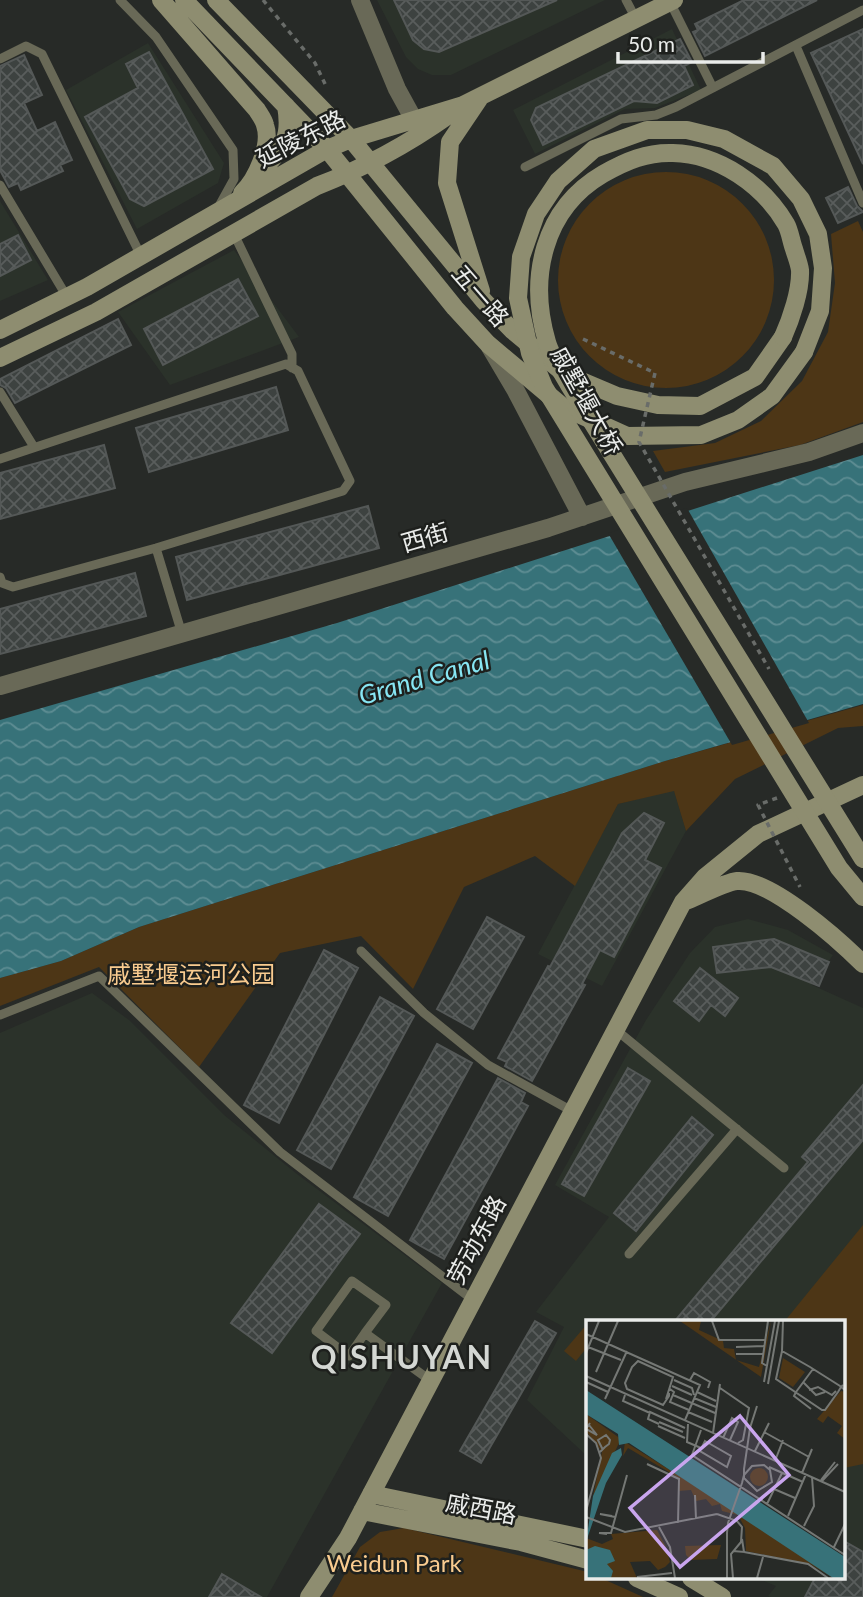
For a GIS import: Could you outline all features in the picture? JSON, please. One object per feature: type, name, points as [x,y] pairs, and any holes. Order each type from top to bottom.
[{"type":"main road","points":[[161,0],[257,110],[267,127],[264,156],[250,185]]},
{"type":"main road","name":"五一路","points":[[184,0],[327,149],[488,344],[563,407],[627,436],[701,435],[738,420],[772,396],[804,352]]},
{"type":"main road","name":"五一路","points":[[216,0],[351,139],[484,301],[512,330],[565,374],[617,396],[658,405],[700,406],[755,377],[783,337]]},
{"type":"main road","name":"延陵东路","points":[[0,358],[96,312],[317,186],[346,175],[418,137],[463,105],[672,1]]},
{"type":"main road","points":[[481,96],[450,142],[447,183],[484,301]]},
{"type":"main road","name":"延陵东路","points":[[0,330],[67,297],[327,149],[351,139],[463,105]]},
{"type":"main road","points":[[222,209],[250,185],[286,141],[289,123],[286,106]]},
{"type":"main road","name":"戚墅堰大桥","points":[[804,352],[820,311],[823,268],[818,234],[802,199],[773,166],[724,139],[687,130],[647,130],[594,149],[558,181],[536,214],[520,257],[518,298],[530,353],[544,387],[839,868],[863,897]]},
{"type":"main road","name":"戚墅堰大桥","points":[[783,337],[792,315],[800,270],[787,225],[769,202],[735,171],[708,157],[672,152],[630,159],[590,182],[562,210],[542,252],[539,298],[547,343],[569,385],[863,859]]},
{"type":"main road","name":"劳动东路","points":[[309,1597],[348,1538],[372,1494],[683,902],[705,877],[758,834],[863,785]]},
{"type":"main road","points":[[683,902],[738,881],[771,889],[842,943],[863,964]]},
{"type":"main road","name":"戚西路","points":[[372,1494],[586,1539]]},
{"type":"main road","name":"戚西路","points":[[362,1511],[521,1542],[586,1559]]},
{"type":"main road","points":[[642,1580],[680,1597]]},
{"type":"main road","points":[[694,1580],[722,1597]]},
{"type":"street","points":[[359,0],[397,89],[414,120]]},
{"type":"street","points":[[488,344],[516,391],[582,517]]},
{"type":"street","name":"西街","points":[[0,686],[582,517],[685,482],[809,452],[863,433]]},
{"type":"lane","points":[[120,0],[156,37],[233,150],[234,179],[222,209]]},
{"type":"lane","points":[[626,0],[636,19]]},
{"type":"lane","points":[[672,1],[713,88]]},
{"type":"lane","points":[[525,167],[621,119],[656,116],[863,10]]},
{"type":"lane","points":[[0,58],[26,46],[42,54],[141,256]]},
{"type":"lane","points":[[796,46],[863,203]]},
{"type":"lane","points":[[0,185],[67,297]]},
{"type":"lane","points":[[233,234],[292,354],[292,368]]},
{"type":"lane","points":[[0,458],[286,364],[298,372],[350,481],[343,491],[156,548],[13,587],[2,583],[0,577]]},
{"type":"lane","points":[[0,392],[34,447]]},
{"type":"lane","points":[[156,548],[182,634]]},
{"type":"lane","points":[[361,951],[424,1013],[488,1065],[572,1111]]},
{"type":"lane","points":[[0,1015],[99,976],[280,1152],[473,1300]]},
{"type":"lane","points":[[615,1029],[783,1168]]},
{"type":"lane","points":[[629,1254],[737,1129]]},
{"type":"lane","points":[[352,1281],[386,1305],[365,1333],[349,1356],[316,1331],[352,1281]]},
{"type":"lane","points":[[365,1333],[430,1381]]},
{"type":"path","points":[[263,0],[315,62],[330,95]]},
{"type":"path","points":[[583,339],[656,373],[639,443],[774,677]]},
{"type":"path","points":[[778,798],[758,805],[800,887]]},
{"type":"shaded area","points":[[377,0],[605,0],[451,75],[432,75],[418,69],[406,57]]},
{"type":"shaded area","points":[[672,29],[701,90],[655,108],[625,109],[535,154],[513,110]]},
{"type":"shaded area","points":[[148,43],[224,163],[218,183],[137,229],[66,90]]},
{"type":"shaded area","points":[[0,201],[48,280],[0,301]]},
{"type":"shaded area","points":[[234,250],[299,337],[170,385],[118,312]]},
{"type":"shaded area","points":[[674,790],[686,831],[602,986],[538,954],[618,804]]},
{"type":"shaded area","points":[[748,919],[788,930],[833,955],[812,985],[863,1008],[863,1597],[771,1597],[768,1596],[776,1586],[762,1580],[846,1580],[846,1320],[586,1320],[586,1455],[527,1400],[564,1327],[536,1312],[609,1217],[555,1185],[646,1020],[690,953],[715,927]]},
{"type":"shaded area","points":[[92,993],[129,1020],[224,1115],[297,1174],[442,1283],[267,1597],[0,1597],[0,1033]]},
{"type":"green space","points":[[666,172],[687,174],[707,181],[726,190],[742,204],[756,220],[765,239],[772,259],[772,301],[765,321],[756,340],[742,356],[726,370],[707,379],[687,386],[666,388],[645,386],[625,379],[606,370],[590,356],[576,340],[567,321],[560,301],[558,280],[560,259],[567,239],[576,220],[590,204],[606,190],[625,181],[645,174]]},
{"type":"green space","points":[[858,221],[863,232],[863,422],[800,445],[665,472],[653,451],[715,443],[761,421],[802,381],[828,332],[835,283],[831,234]]},
{"type":"green space","name":"戚墅堰运河公园","points":[[863,705],[863,726],[838,728],[735,779],[686,831],[674,791],[618,804],[575,886],[535,856],[464,887],[413,989],[361,936],[280,953],[199,1067],[99,967],[0,1006],[0,978],[61,961],[139,927],[665,761]]},
{"type":"green space","points":[[863,1225],[863,1464],[846,1468],[846,1320],[786,1320]]},
{"type":"green space","points":[[586,1325],[586,1348],[576,1361],[564,1351]]},
{"type":"green space","name":"Weidun Park","points":[[404,1528],[586,1572],[586,1580],[605,1580],[643,1597],[332,1597],[360,1547],[380,1532]]},
{"type":"water","name":"Grand Canal","points":[[863,455],[863,704],[665,761],[139,927],[61,961],[0,978],[0,720],[337,623]]},
{"type":"pier","points":[[687,508],[809,723],[732,745],[608,533]]},
{"type":"building","points":[[394,0],[557,0],[439,52],[424,49],[413,40]]},
{"type":"building","points":[[744,0],[817,0],[705,56],[693,32],[698,30],[695,24]]},
{"type":"building","points":[[863,29],[863,164],[811,53]]},
{"type":"building","points":[[680,39],[692,62],[684,66],[693,85],[657,103],[634,101],[543,145],[531,120],[536,108]]},
{"type":"building","points":[[149,52],[213,169],[144,206],[130,199],[85,117],[138,88],[126,64]]},
{"type":"building","points":[[24,55],[42,95],[24,103],[37,131],[55,122],[72,160],[60,165],[63,171],[21,190],[18,183],[9,187],[0,170],[0,66]]},
{"type":"building","points":[[848,187],[863,212],[838,223],[826,198]]},
{"type":"building","points":[[18,235],[31,260],[0,276],[0,244]]},
{"type":"building","points":[[238,279],[258,316],[163,365],[144,329]]},
{"type":"building","points":[[118,319],[131,345],[15,403],[6,388],[0,385],[0,379]]},
{"type":"building","points":[[276,387],[288,430],[149,472],[136,428]]},
{"type":"building","points":[[104,445],[115,488],[0,519],[0,473]]},
{"type":"building","points":[[368,506],[379,548],[187,600],[176,557]]},
{"type":"building","points":[[135,573],[146,616],[0,654],[0,609]]},
{"type":"building","points":[[644,813],[664,823],[645,860],[661,868],[614,957],[600,950],[582,984],[585,985],[532,1081],[505,1066],[507,1062],[498,1058],[622,833]]},
{"type":"building","points":[[487,917],[524,937],[473,1029],[437,1009]]},
{"type":"building","points":[[774,939],[829,962],[819,986],[771,967],[717,973],[713,947]]},
{"type":"building","points":[[324,950],[358,968],[279,1123],[244,1105]]},
{"type":"building","points":[[700,968],[738,998],[725,1016],[711,1005],[699,1021],[674,1001]]},
{"type":"building","points":[[380,997],[414,1016],[331,1169],[297,1150]]},
{"type":"building","points":[[437,1044],[472,1063],[388,1216],[354,1197]]},
{"type":"building","points":[[628,1068],[650,1081],[584,1196],[562,1184]]},
{"type":"building","points":[[498,1078],[525,1093],[521,1102],[528,1106],[444,1259],[410,1240]]},
{"type":"building","points":[[863,1085],[863,1140],[712,1320],[676,1320],[808,1162],[802,1157]]},
{"type":"building","points":[[692,1117],[713,1135],[636,1231],[614,1213]]},
{"type":"building","points":[[319,1204],[360,1234],[272,1353],[231,1323]]},
{"type":"building","points":[[535,1321],[556,1333],[481,1463],[460,1451]]},
{"type":"building","points":[[846,1542],[863,1552],[863,1597],[805,1597],[814,1580],[846,1580]]},
{"type":"building","points":[[222,1574],[261,1597],[209,1597]]},
{"type":"district","name":"QISHUYAN","points":[[402,1358]]}]
